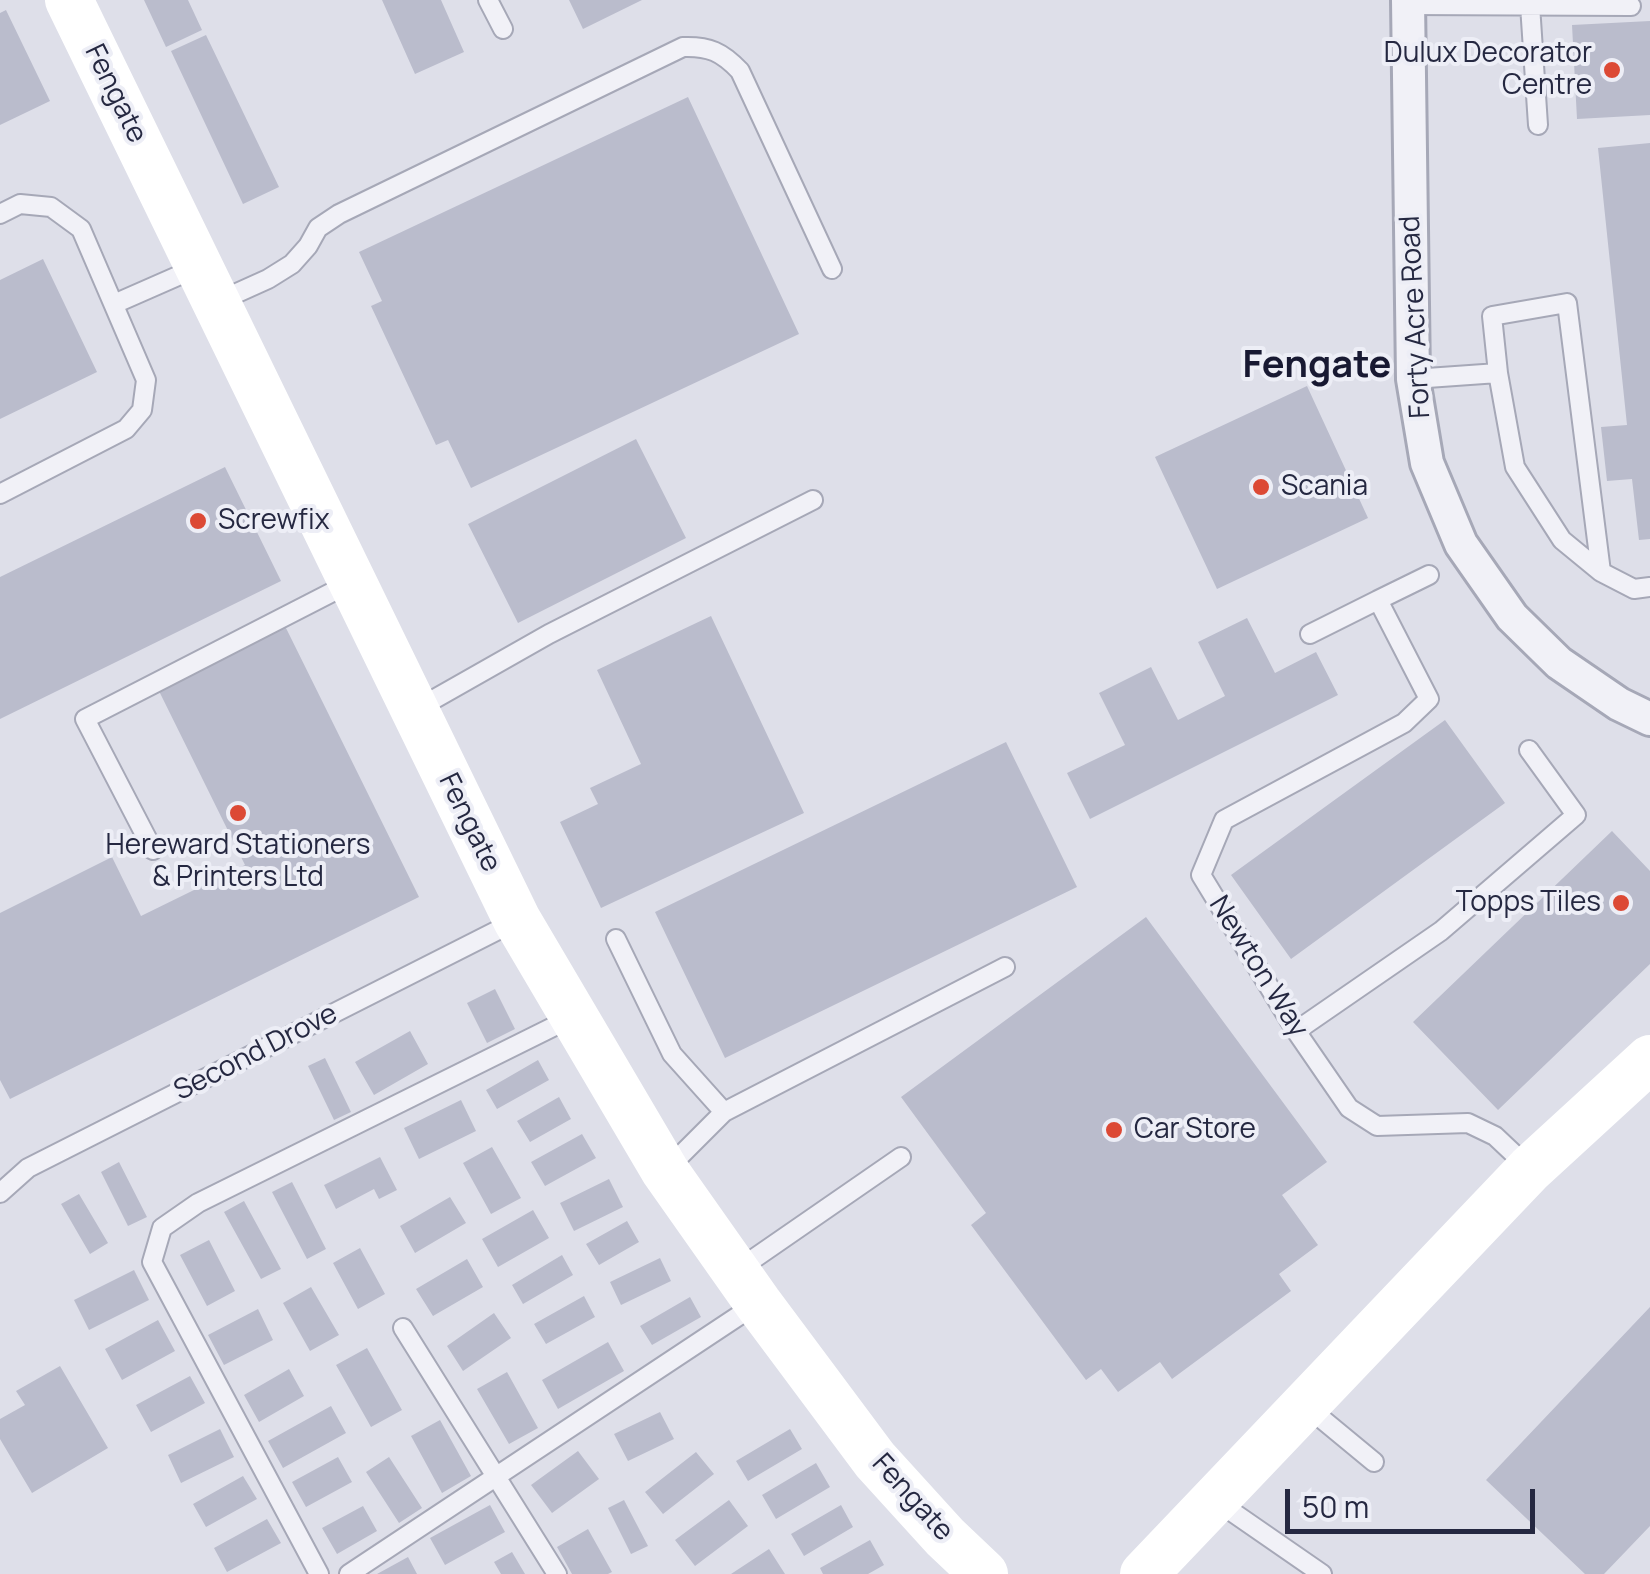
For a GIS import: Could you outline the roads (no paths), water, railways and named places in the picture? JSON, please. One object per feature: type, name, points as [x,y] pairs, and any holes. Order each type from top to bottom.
[{"type":"street","name":"Fengate","points":[[69,0],[517,920],[665,1171],[747,1288],[875,1460],[984,1574]]},
{"type":"street","name":"Forty Acre Road","points":[[1408,2],[1413,379],[1427,463],[1461,544],[1512,617],[1559,663],[1619,704],[1650,719]]},
{"type":"street","points":[[1144,1574],[1530,1170],[1650,1059]]},
{"type":"lane","points":[[488,0],[502,29]]},
{"type":"lane","points":[[1408,2],[1630,6]]},
{"type":"lane","points":[[1530,6],[1538,124]]},
{"type":"lane","points":[[114,304],[208,284],[268,280],[292,264],[318,228],[340,214],[682,47],[706,46],[725,55],[740,70],[832,269]]},
{"type":"lane","points":[[0,214],[20,204],[50,207],[80,229],[146,380],[142,410],[126,429],[0,494]]},
{"type":"lane","points":[[1601,572],[1567,303],[1492,316],[1515,467],[1562,540],[1601,572],[1634,589],[1650,587]]},
{"type":"lane","points":[[1413,379],[1498,373]]},
{"type":"lane","points":[[415,710],[549,634],[813,500]]},
{"type":"lane","points":[[1310,634],[1430,575]]},
{"type":"lane","points":[[152,850],[85,719],[352,582]]},
{"type":"lane","name":"Newton Way","points":[[1378,600],[1429,698],[1404,723],[1224,820],[1201,875],[1296,1031],[1349,1108],[1377,1126],[1468,1122],[1495,1136],[1530,1170]]},
{"type":"lane","points":[[1296,1031],[1442,931],[1576,815],[1529,750]]},
{"type":"lane","name":"Second Drove","points":[[0,1193],[28,1168],[517,920]]},
{"type":"lane","points":[[616,938],[672,1054],[724,1112]]},
{"type":"lane","points":[[665,1171],[724,1112],[1005,968]]},
{"type":"lane","points":[[319,1574],[152,1262],[162,1228],[198,1203],[573,1016]]},
{"type":"lane","points":[[348,1574],[496,1476],[747,1288],[901,1157]]},
{"type":"lane","points":[[402,1328],[557,1574]]},
{"type":"lane","points":[[1304,1406],[1374,1462]]},
{"type":"lane","points":[[1215,1500],[1322,1574]]},
{"type":"place","name":"Dulux Decorator Centre","points":[[1612,70]]},
{"type":"place","name":"Scania","points":[[1261,487]]},
{"type":"place","name":"Screwfix","points":[[198,521]]},
{"type":"place","name":"Hereward Stationers & Printers Ltd","points":[[238,813]]},
{"type":"place","name":"Topps Tiles","points":[[1621,903]]},
{"type":"place","name":"Car Store","points":[[1114,1130]]},
{"type":"district","name":"Fengate","points":[[1317,366]]}]
